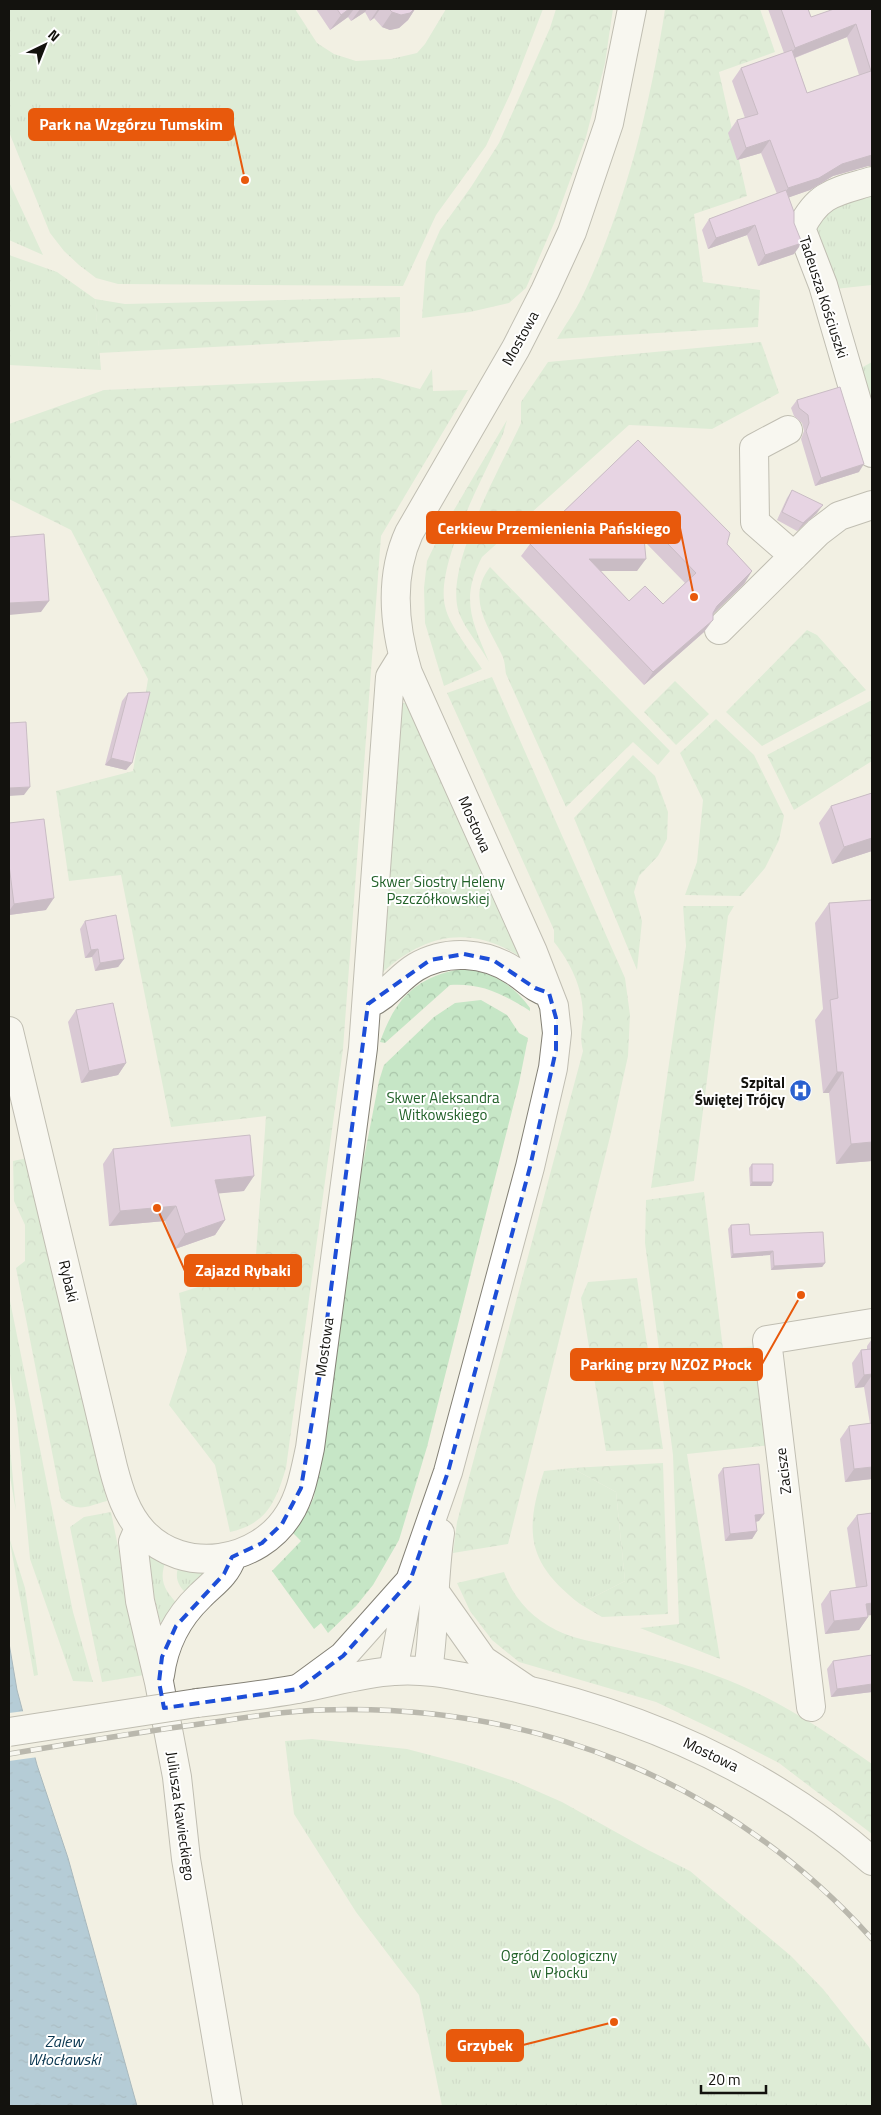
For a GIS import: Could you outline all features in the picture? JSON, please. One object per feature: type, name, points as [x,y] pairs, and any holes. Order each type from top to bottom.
[{"type":"street","name":"Mostowa","points":[[393,1670],[410,1581],[448,1472],[530,1167],[553,1068],[557,1033],[555,1012],[550,993],[533,952],[415,693],[403,656],[398,629],[396,602],[399,564],[404,543],[429,496],[516,348],[546,291],[572,232],[609,123],[632,9]]},
{"type":"street","name":"Tadeusza Kościuszki","points":[[872,181],[830,194],[810,210],[801,228],[824,285],[872,453]]},
{"type":"street","points":[[788,430],[754,448],[755,522],[794,556]]},
{"type":"street","points":[[718,630],[794,556],[839,516],[872,505]]},
{"type":"street","name":"Mostowa","points":[[139,1528],[154,1541],[180,1554],[202,1559],[232,1557],[262,1543],[282,1524],[298,1497],[306,1468],[368,1004],[390,677],[403,656]]},
{"type":"street","points":[[368,1004],[382,996],[418,966],[436,959],[459,954],[478,955],[493,960],[514,970],[535,988],[550,993]]},
{"type":"street","name":"Rybaki","points":[[9,1031],[113,1467],[123,1500],[139,1528]]},
{"type":"street","name":"Zacisze","points":[[811,1707],[768,1340],[872,1323]]},
{"type":"street","name":"Mostowa","points":[[428,1671],[435,1592],[434,1571],[448,1472]]},
{"type":"street","name":"Juliusza Kawieckiego","points":[[139,1528],[133,1542],[140,1601],[159,1682],[176,1777],[186,1859],[228,2106]]},
{"type":"street","points":[[159,1682],[162,1657],[176,1626],[198,1598],[224,1574],[232,1557]]},
{"type":"street","name":"Mostowa","points":[[298,1689],[343,1656],[410,1581]]},
{"type":"street","name":"Mostowa","points":[[435,1592],[483,1660],[528,1690]]},
{"type":"street","name":"Mostowa","points":[[9,1732],[298,1689],[348,1677],[393,1670],[428,1671],[528,1690],[618,1715],[710,1752],[800,1805],[872,1861]]},
{"type":"highlighted area","points":[[464,954],[493,960],[535,988],[549,993],[556,1018],[556,1050],[530,1167],[448,1472],[410,1581],[343,1656],[298,1689],[164,1708],[159,1682],[162,1657],[176,1626],[224,1574],[232,1557],[262,1543],[282,1524],[301,1488],[320,1374],[368,1004],[430,960]]},
{"type":"green space","points":[[9,9],[295,9],[317,43],[334,54],[356,61],[391,59],[417,53],[425,44],[446,9],[543,9],[511,92],[486,146],[436,215],[403,286],[118,284],[96,278],[64,251],[50,233],[9,132]]},
{"type":"green space","points":[[556,9],[613,9],[605,63],[586,137],[555,221],[526,288],[509,303],[470,312],[422,318],[426,262],[440,230],[471,187],[499,143],[550,28]]},
{"type":"green space","points":[[665,9],[760,9],[775,52],[719,72],[747,196],[694,214],[703,282],[760,290],[758,327],[557,339],[582,297],[611,228],[623,192],[652,83]]},
{"type":"green space","points":[[9,182],[43,255],[9,240]]},
{"type":"green space","points":[[872,191],[872,285],[835,289],[811,230],[825,206]]},
{"type":"green space","points":[[9,255],[57,272],[95,299],[101,370],[9,365]]},
{"type":"green space","points":[[400,297],[400,337],[99,353],[95,299],[125,304]]},
{"type":"green space","points":[[761,342],[779,393],[712,429],[629,425],[482,557],[471,585],[470,598],[474,622],[489,662],[459,613],[456,593],[459,570],[466,544],[488,490],[521,423],[521,402],[548,362]]},
{"type":"green space","points":[[872,362],[872,414],[859,369]]},
{"type":"green space","points":[[432,369],[433,391],[468,390],[381,536],[343,1049],[286,1468],[274,1501],[261,1517],[243,1528],[230,1532],[215,1465],[169,1405],[187,1351],[179,1293],[255,1269],[266,1116],[171,1127],[121,875],[69,881],[56,791],[133,771],[148,679],[71,530],[9,499],[9,424],[104,390],[379,378],[420,389]]},
{"type":"green space","points":[[507,420],[503,434],[474,495],[454,544],[447,567],[444,588],[447,614],[482,669],[444,686],[425,623],[424,588],[427,561],[441,532]]},
{"type":"green space","points":[[490,567],[670,751],[658,765],[633,742],[566,807],[506,674],[503,657],[482,612],[480,590],[483,578]]},
{"type":"green space","points":[[807,630],[817,635],[866,690],[762,746],[726,712]]},
{"type":"green space","points":[[492,677],[625,978],[630,1015],[628,1056],[611,1133],[508,1544],[453,1553],[457,1522],[583,1051],[581,1036],[583,1013],[578,984],[570,966],[554,942],[554,930],[447,693]]},
{"type":"green space","points":[[675,681],[709,714],[676,745],[644,712]]},
{"type":"green space","points":[[872,701],[872,761],[794,810],[767,755]]},
{"type":"green space","name":"Skwer Siostry Heleny Pszczółkowskiej","points":[[401,703],[406,703],[520,952],[519,956],[501,946],[483,940],[465,937],[448,938],[431,942],[415,950],[398,960],[382,973]]},
{"type":"green space","points":[[716,719],[754,755],[784,816],[779,840],[765,868],[741,896],[685,895],[697,862],[703,800],[680,753]]},
{"type":"green space","points":[[633,755],[655,776],[668,812],[667,839],[658,856],[639,876],[634,892],[642,921],[637,970],[574,818]]},
{"type":"green space","points":[[683,906],[734,906],[728,916],[694,1181],[651,1188],[686,946]]},
{"type":"green space","points":[[460,969],[481,972],[500,980],[523,999],[530,1008],[530,1011],[511,999],[492,991],[472,986],[450,985],[385,1043],[380,1042],[392,1014],[409,993],[431,978]]},
{"type":"green space","name":"Skwer Aleksandra Witkowskiego","points":[[481,1000],[507,1015],[519,1033],[528,1038],[519,1083],[427,1447],[399,1540],[373,1585],[356,1606],[328,1633],[321,1623],[314,1629],[272,1571],[301,1541],[293,1533],[314,1497],[355,1204],[379,1081],[384,1065],[434,1017],[455,1003]]},
{"type":"green space","points":[[27,1158],[107,1501],[83,1507],[73,1506],[61,1498],[16,1268],[25,1261],[25,1225],[14,1201],[13,1161]]},
{"type":"green space","points":[[704,1192],[723,1349],[757,1346],[772,1445],[687,1454],[720,1659],[640,1628],[679,1624],[673,1455],[645,1243],[646,1200]]},
{"type":"green space","points":[[637,1278],[663,1449],[606,1451],[581,1298],[588,1282]]},
{"type":"green space","points":[[9,1296],[73,1612],[93,1682],[73,1681],[30,1559],[16,1409],[9,1367]]},
{"type":"green space","points":[[9,1437],[16,1511],[9,1471]]},
{"type":"green space","points":[[663,1463],[668,1614],[602,1617],[580,1604],[625,1581],[616,1492],[572,1468]]},
{"type":"green space","points":[[572,1468],[616,1492],[625,1581],[580,1604],[549,1575],[540,1560],[535,1545],[533,1529],[534,1512],[544,1471]]},
{"type":"green space","points":[[111,1512],[144,1675],[102,1682],[70,1527],[84,1517]]},
{"type":"green space","points":[[9,1537],[25,1588],[38,1675],[34,1676]]},
{"type":"green space","points":[[144,1553],[166,1560],[163,1574],[164,1585],[179,1606],[163,1624],[160,1621]]},
{"type":"green space","points":[[179,1565],[203,1573],[205,1577],[188,1595],[178,1582]]},
{"type":"green space","points":[[504,1572],[518,1599],[524,1606],[539,1620],[556,1630],[577,1638],[679,1663],[738,1684],[798,1715],[872,1764],[872,1834],[779,1763],[719,1732],[656,1702],[519,1662],[492,1640],[470,1611],[457,1583]]},
{"type":"green space","name":"Ogród Zoologiczny w Płocku","points":[[312,1739],[407,1749],[464,1764],[514,1781],[562,1802],[690,1871],[791,1956],[823,1989],[869,2047],[872,2053],[872,2106],[442,2106],[419,1995],[356,1912],[294,1814],[285,1741]]},
{"type":"water","name":"Zalew Włocławski","points":[[9,1643],[17,1690],[37,1765],[68,1858],[137,2106],[9,2106]]},
{"type":"pier","points":[[25,1711],[38,1757],[9,1761],[9,1713]]},
{"type":"building","points":[[337,9],[349,9],[341,15]]},
{"type":"building","points":[[389,9],[414,9],[410,13],[401,15]]},
{"type":"building","points":[[781,9],[808,9],[811,17],[834,9],[872,9],[872,155],[842,164],[819,178],[788,188],[770,140],[746,148],[737,120],[758,114],[741,68],[792,50],[807,93],[871,71],[856,24],[795,48]]},
{"type":"building","points":[[786,190],[794,212],[794,223],[802,243],[765,255],[755,225],[716,238],[709,219]]},
{"type":"building","points":[[840,387],[864,464],[821,478],[806,431],[809,423],[808,415],[799,408],[797,400]]},
{"type":"building","points":[[638,440],[730,533],[727,544],[752,571],[717,606],[713,613],[713,620],[653,672],[530,544]],"holes":[[[642,517],[696,573],[663,604],[645,586],[629,601],[589,559],[646,559]]]},
{"type":"building","points":[[792,490],[823,505],[803,523],[782,512]]},
{"type":"building","points":[[44,534],[49,601],[9,603],[9,537]]},
{"type":"building","points":[[150,692],[132,763],[111,758],[128,693]]},
{"type":"building","points":[[26,722],[30,787],[9,788],[9,723]]},
{"type":"building","points":[[872,793],[872,838],[844,847],[831,806]]},
{"type":"building","points":[[44,819],[54,898],[14,904],[9,865],[9,823]]},
{"type":"building","name":"Szpital Świętej Trójcy","points":[[872,900],[872,1142],[851,1144],[843,1072],[837,1072],[830,1000],[838,998],[829,903]]},
{"type":"building","points":[[116,915],[124,959],[100,963],[98,949],[91,950],[85,921]]},
{"type":"building","points":[[113,1003],[126,1063],[89,1071],[76,1010]]},
{"type":"building","points":[[250,1135],[254,1176],[215,1180],[225,1220],[185,1234],[176,1206],[120,1211],[113,1149]]},
{"type":"building","points":[[752,1164],[773,1164],[773,1182],[752,1182]]},
{"type":"building","points":[[749,1224],[750,1235],[823,1232],[825,1263],[774,1266],[773,1251],[733,1254],[731,1225]]},
{"type":"building","points":[[872,1349],[872,1374],[864,1375],[861,1350]]},
{"type":"building","points":[[872,1423],[872,1467],[854,1469],[849,1426]]},
{"type":"building","points":[[759,1464],[764,1514],[755,1515],[757,1531],[730,1534],[723,1468]]},
{"type":"building","points":[[872,1513],[872,1603],[866,1604],[868,1617],[834,1621],[830,1591],[867,1586],[857,1515]]},
{"type":"building","points":[[872,1655],[872,1684],[837,1689],[833,1661]]},
{"type":"railway","points":[[9,1754],[169,1728],[295,1711],[399,1711],[476,1720],[550,1737],[622,1762],[690,1795],[755,1835],[816,1883],[872,1939]]},
{"type":"place","name":"Park na Wzgórzu Tumskim","points":[[245,180]]},
{"type":"place","name":"Cerkiew Przemienienia Pańskiego","points":[[694,597]]},
{"type":"place","name":"Szpital Świętej Trójcy","points":[[801,1091]]},
{"type":"place","name":"Zajazd Rybaki","points":[[157,1208]]},
{"type":"place","name":"Parking przy NZOZ Płock","points":[[801,1295]]},
{"type":"place","name":"Grzybek","points":[[614,2022]]}]
